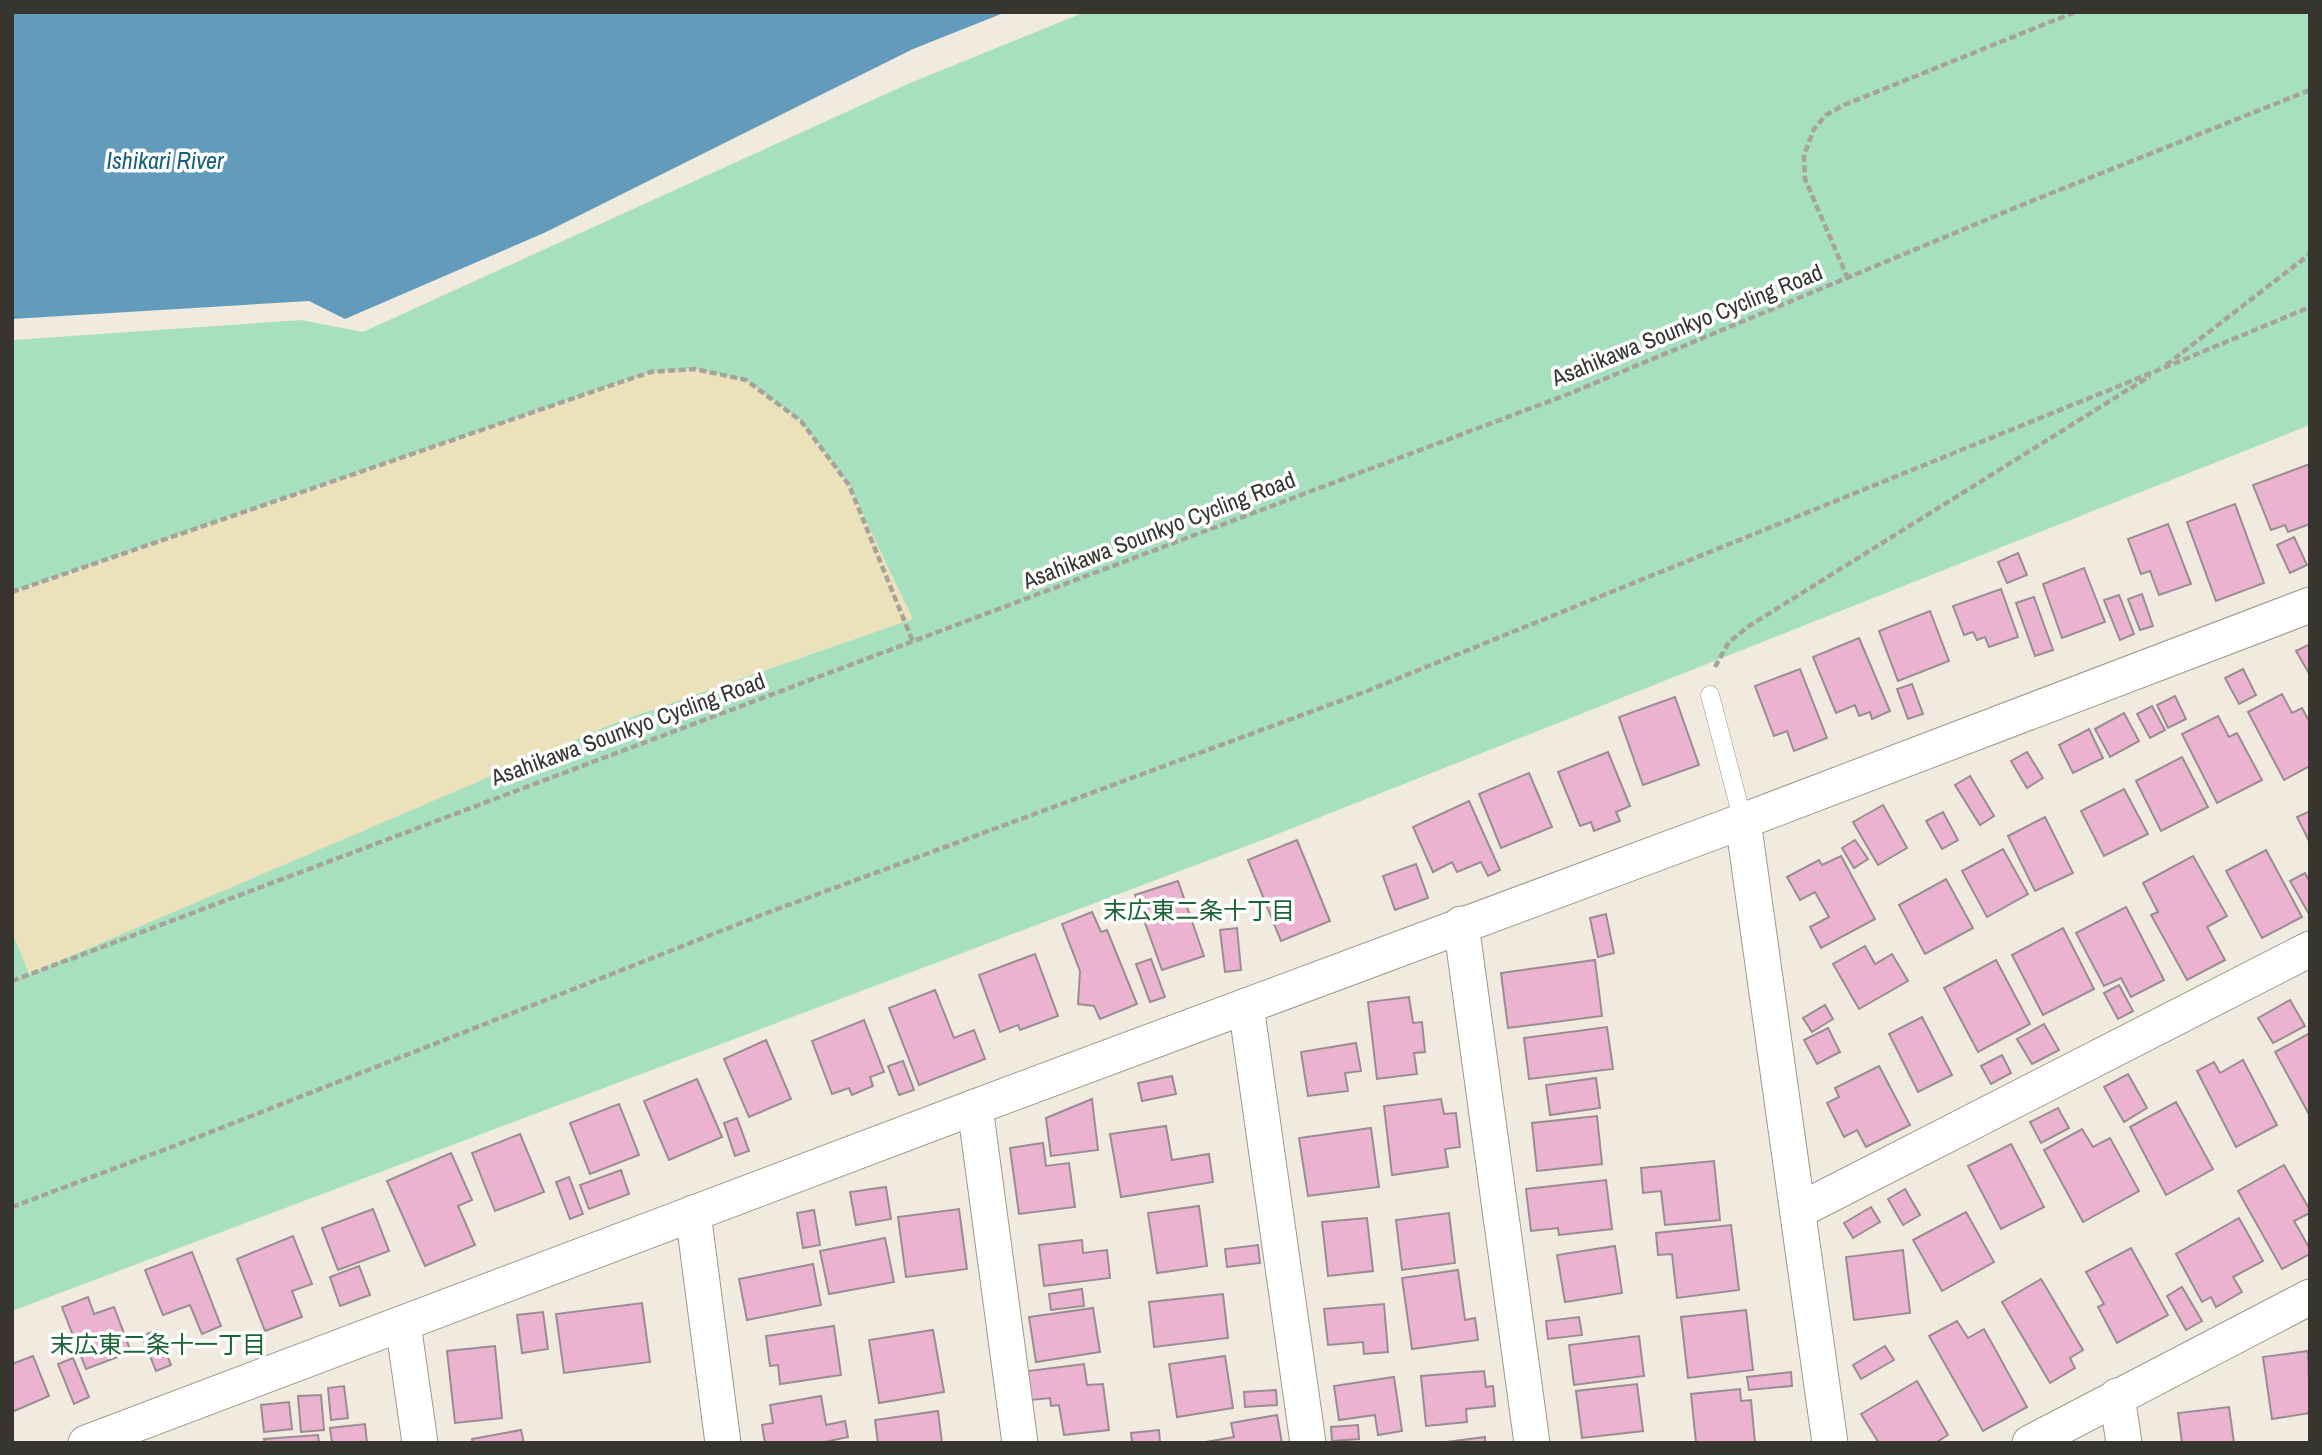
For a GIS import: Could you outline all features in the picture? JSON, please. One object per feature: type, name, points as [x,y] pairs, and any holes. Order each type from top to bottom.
[{"type":"street","points":[[86,1443],[162,1429],[402,1324],[1461,924],[1743,821],[2310,605]]},
{"type":"street","points":[[1743,821],[1830,1443]]},
{"type":"street","points":[[1461,924],[1532,1443]]},
{"type":"street","points":[[1798,1211],[2310,949]]},
{"type":"street","points":[[1246,1006],[1308,1443]]},
{"type":"street","points":[[975,1107],[1020,1443]]},
{"type":"street","points":[[693,1213],[723,1443]]},
{"type":"street","points":[[2030,1443],[2310,1297]]},
{"type":"street","points":[[402,1324],[420,1443]]},
{"type":"street","points":[[2117,1396],[2124,1443]]},
{"type":"lane","points":[[1710,695],[1743,821]]},
{"type":"path","points":[[1848,279],[1805,179],[1804,155],[1814,129],[1826,115],[1844,105],[2075,12]]},
{"type":"path","name":"Asahikawa Sounkyo Cycling Road","points":[[12,981],[1553,400],[2029,202],[2310,90]]},
{"type":"path","points":[[1710,695],[1712,672],[1728,642],[1749,626],[2161,369],[2310,254]]},
{"type":"path","points":[[12,1206],[198,1137],[764,914],[1367,691],[2310,307]]},
{"type":"path","points":[[12,592],[651,372],[695,369],[746,380],[801,421],[849,485],[913,642]]},
{"type":"green space","points":[[1085,12],[2310,12],[2310,425],[1270,837],[12,1311],[13,340],[301,320],[363,332],[910,83]]},
{"type":"sand","points":[[695,369],[746,380],[801,421],[849,485],[913,619],[620,721],[29,974],[12,932],[12,592],[651,372]]},
{"type":"water","name":"Ishikari River","points":[[12,12],[1006,12],[913,49],[544,233],[345,319],[309,301],[12,319]]},
{"type":"building","points":[[2310,464],[2310,524],[2288,532],[2285,525],[2271,530],[2253,485]]},
{"type":"building","points":[[2235,504],[2264,583],[2216,601],[2187,522]]},
{"type":"building","points":[[2168,524],[2191,584],[2159,595],[2150,571],[2141,574],[2128,539]]},
{"type":"building","points":[[2294,537],[2307,565],[2290,573],[2277,545]]},
{"type":"building","points":[[2018,553],[2027,575],[2007,583],[1998,562]]},
{"type":"building","points":[[2084,568],[2105,622],[2062,638],[2043,584]]},
{"type":"building","points":[[2001,589],[2018,637],[1989,647],[1985,637],[1977,640],[1973,632],[1964,635],[1953,606]]},
{"type":"building","points":[[2142,594],[2153,626],[2140,630],[2128,599]]},
{"type":"building","points":[[2119,595],[2134,634],[2120,640],[2104,600]]},
{"type":"building","points":[[2034,597],[2053,650],[2035,656],[2016,603]]},
{"type":"building","points":[[1930,611],[1949,661],[1898,681],[1879,631]]},
{"type":"building","points":[[1859,638],[1890,711],[1872,719],[1870,712],[1859,716],[1855,705],[1836,713],[1813,657]]},
{"type":"building","points":[[2310,644],[2310,675],[2296,651]]},
{"type":"building","points":[[1800,669],[1827,738],[1794,751],[1787,731],[1774,736],[1755,686]]},
{"type":"building","points":[[2243,669],[2256,695],[2239,704],[2225,678]]},
{"type":"building","points":[[1912,684],[1923,714],[1908,719],[1897,689]]},
{"type":"building","points":[[2282,694],[2292,713],[2302,708],[2310,723],[2310,766],[2284,780],[2248,712]]},
{"type":"building","points":[[2175,696],[2186,719],[2168,728],[2157,705]]},
{"type":"building","points":[[1675,697],[1699,765],[1643,785],[1619,717]]},
{"type":"building","points":[[2152,706],[2165,730],[2150,738],[2137,714]]},
{"type":"building","points":[[2124,713],[2139,741],[2110,757],[2095,729]]},
{"type":"building","points":[[2218,716],[2229,737],[2237,733],[2262,780],[2217,803],[2182,734]]},
{"type":"building","points":[[2089,729],[2103,758],[2073,773],[2059,745]]},
{"type":"building","points":[[1608,752],[1630,806],[1616,812],[1620,821],[1594,831],[1591,822],[1580,826],[1558,772]]},
{"type":"building","points":[[2027,752],[2043,778],[2027,788],[2011,761]]},
{"type":"building","points":[[2182,757],[2208,807],[2161,831],[2136,781]]},
{"type":"building","points":[[1529,773],[1552,827],[1501,848],[1479,794]]},
{"type":"building","points":[[1970,776],[1994,816],[1980,825],[1955,785]]},
{"type":"building","points":[[2124,789],[2148,834],[2104,856],[2081,811]]},
{"type":"building","points":[[1469,801],[1500,870],[1488,876],[1481,862],[1457,872],[1452,862],[1433,872],[1413,827]]},
{"type":"building","points":[[1883,805],[1907,848],[1878,865],[1853,822]]},
{"type":"building","points":[[2310,811],[2310,843],[2297,817]]},
{"type":"building","points":[[1943,812],[1958,840],[1942,849],[1926,821]]},
{"type":"building","points":[[2045,817],[2073,873],[2035,891],[2008,836]]},
{"type":"building","points":[[1297,840],[1330,921],[1281,941],[1248,860]]},
{"type":"building","points":[[1855,840],[1868,859],[1854,868],[1842,848]]},
{"type":"building","points":[[2003,849],[2028,894],[1987,917],[1962,871]]},
{"type":"building","points":[[2266,850],[2302,917],[2262,938],[2226,871]]},
{"type":"building","points":[[1841,856],[1875,919],[1821,948],[1810,927],[1829,917],[1815,892],[1800,900],[1787,877],[1819,860],[1822,865]]},
{"type":"building","points":[[2193,856],[2227,916],[2207,927],[2225,960],[2187,980],[2151,915],[2158,912],[2143,883]]},
{"type":"building","points":[[1416,864],[1428,898],[1395,910],[1383,876]]},
{"type":"building","points":[[2305,873],[2310,882],[2309,914],[2290,881]]},
{"type":"building","points":[[1946,879],[1973,928],[1925,954],[1899,905]]},
{"type":"building","points":[[1178,881],[1204,956],[1162,970],[1135,895]]},
{"type":"building","points":[[2126,907],[2164,980],[2131,997],[2121,978],[2104,986],[2076,933]]},
{"type":"building","points":[[1092,912],[1101,932],[1107,930],[1137,1004],[1100,1019],[1094,1006],[1078,1004],[1080,971],[1062,924]]},
{"type":"building","points":[[1606,914],[1614,953],[1598,957],[1590,918]]},
{"type":"building","points":[[1237,928],[1241,970],[1225,972],[1220,930]]},
{"type":"building","points":[[2063,928],[2094,989],[2043,1015],[2012,955]]},
{"type":"building","points":[[1865,946],[1875,964],[1892,954],[1908,981],[1859,1009],[1833,964]]},
{"type":"building","points":[[1035,954],[1058,1016],[1020,1030],[1018,1025],[1000,1032],[979,975]]},
{"type":"building","points":[[1151,959],[1165,997],[1150,1002],[1136,964]]},
{"type":"building","points":[[1595,960],[1602,1016],[1508,1028],[1501,973]]},
{"type":"building","points":[[1996,960],[2030,1024],[1978,1052],[1944,988]]},
{"type":"building","points":[[2119,985],[2133,1011],[2118,1019],[2104,993]]},
{"type":"building","points":[[935,990],[954,1038],[974,1030],[985,1059],[919,1085],[889,1008]]},
{"type":"building","points":[[1409,997],[1413,1023],[1422,1022],[1425,1052],[1414,1053],[1417,1074],[1377,1079],[1368,1002]]},
{"type":"building","points":[[2290,1000],[2305,1026],[2273,1043],[2258,1018]]},
{"type":"building","points":[[1825,1005],[1833,1019],[1812,1032],[1803,1018]]},
{"type":"building","points":[[1922,1017],[1952,1075],[1918,1092],[1889,1034]]},
{"type":"building","points":[[864,1020],[884,1072],[870,1077],[873,1086],[852,1095],[849,1088],[832,1094],[812,1041]]},
{"type":"building","points":[[2044,1024],[2059,1050],[2032,1064],[2017,1039]]},
{"type":"building","points":[[1607,1027],[1613,1069],[1529,1079],[1524,1038]]},
{"type":"building","points":[[1828,1028],[1840,1052],[1817,1064],[1804,1040]]},
{"type":"building","points":[[2310,1033],[2310,1116],[2275,1052]]},
{"type":"building","points":[[766,1040],[791,1099],[749,1117],[724,1059]]},
{"type":"building","points":[[1356,1043],[1361,1071],[1345,1073],[1348,1091],[1308,1096],[1301,1052]]},
{"type":"building","points":[[2002,1055],[2011,1073],[1991,1084],[1981,1066]]},
{"type":"building","points":[[2243,1060],[2277,1125],[2236,1147],[2197,1071],[2214,1062],[2220,1073]]},
{"type":"building","points":[[903,1061],[914,1090],[899,1095],[888,1066]]},
{"type":"building","points":[[1879,1066],[1910,1125],[1866,1147],[1857,1130],[1844,1137],[1827,1103],[1839,1097],[1835,1088]]},
{"type":"building","points":[[2128,1074],[2147,1108],[2124,1122],[2104,1087]]},
{"type":"building","points":[[1172,1076],[1176,1094],[1142,1101],[1138,1083]]},
{"type":"building","points":[[1596,1078],[1600,1108],[1550,1115],[1546,1085]]},
{"type":"building","points":[[697,1079],[722,1137],[669,1160],[644,1101]]},
{"type":"building","points":[[1092,1099],[1098,1150],[1051,1156],[1046,1118]]},
{"type":"building","points":[[1441,1099],[1444,1114],[1456,1113],[1460,1147],[1445,1149],[1448,1167],[1392,1175],[1384,1106]]},
{"type":"building","points":[[2176,1102],[2213,1169],[2166,1195],[2130,1127]]},
{"type":"building","points":[[619,1104],[639,1155],[590,1174],[570,1123]]},
{"type":"building","points":[[2058,1108],[2069,1128],[2041,1143],[2030,1122]]},
{"type":"building","points":[[1597,1116],[1602,1164],[1537,1171],[1532,1123]]},
{"type":"building","points":[[737,1118],[749,1151],[735,1156],[724,1123]]},
{"type":"building","points":[[1166,1126],[1172,1160],[1209,1154],[1213,1182],[1121,1197],[1110,1134]]},
{"type":"building","points":[[1371,1128],[1379,1187],[1308,1196],[1299,1138]]},
{"type":"building","points":[[2082,1129],[2093,1147],[2110,1138],[2139,1191],[2083,1222],[2044,1150]]},
{"type":"building","points":[[520,1134],[544,1192],[495,1211],[472,1153]]},
{"type":"building","points":[[1043,1143],[1046,1166],[1069,1163],[1075,1207],[1019,1214],[1010,1148]]},
{"type":"building","points":[[2011,1144],[2044,1207],[2001,1229],[1968,1166]]},
{"type":"building","points":[[451,1153],[472,1200],[458,1206],[475,1245],[425,1266],[387,1181]]},
{"type":"building","points":[[1714,1161],[1720,1220],[1665,1225],[1661,1191],[1643,1193],[1641,1168]]},
{"type":"building","points":[[2284,1165],[2310,1210],[2310,1213],[2294,1221],[2310,1249],[2310,1254],[2282,1269],[2238,1191]]},
{"type":"building","points":[[621,1170],[629,1194],[589,1209],[580,1185]]},
{"type":"building","points":[[569,1177],[583,1214],[570,1219],[556,1182]]},
{"type":"building","points":[[1606,1180],[1612,1229],[1559,1235],[1558,1228],[1531,1231],[1526,1189]]},
{"type":"building","points":[[886,1187],[891,1219],[856,1225],[850,1192]]},
{"type":"building","points":[[1905,1189],[1920,1215],[1903,1225],[1888,1199]]},
{"type":"building","points":[[1199,1206],[1207,1266],[1157,1273],[1148,1213]]},
{"type":"building","points":[[1871,1207],[1880,1222],[1853,1238],[1844,1223]]},
{"type":"building","points":[[373,1209],[389,1251],[338,1270],[322,1228]]},
{"type":"building","points":[[959,1209],[967,1269],[906,1277],[898,1217]]},
{"type":"building","points":[[814,1210],[820,1245],[803,1248],[797,1213]]},
{"type":"building","points":[[1966,1212],[1994,1262],[1942,1291],[1913,1240]]},
{"type":"building","points":[[1449,1213],[1455,1263],[1402,1270],[1396,1220]]},
{"type":"building","points":[[1367,1218],[1373,1271],[1328,1276],[1322,1222]]},
{"type":"building","points":[[2239,1218],[2263,1261],[2233,1277],[2242,1292],[2216,1307],[2211,1297],[2202,1302],[2176,1254]]},
{"type":"building","points":[[1731,1225],[1739,1290],[1677,1298],[1672,1254],[1658,1255],[1656,1233]]},
{"type":"building","points":[[293,1236],[312,1284],[292,1291],[302,1317],[265,1331],[237,1259]]},
{"type":"building","points":[[885,1238],[894,1282],[829,1294],[820,1251]]},
{"type":"building","points":[[1082,1240],[1083,1253],[1107,1250],[1110,1278],[1044,1286],[1039,1245]]},
{"type":"building","points":[[1258,1245],[1260,1263],[1227,1267],[1225,1249]]},
{"type":"building","points":[[1615,1246],[1622,1293],[1565,1302],[1557,1255]]},
{"type":"building","points":[[2131,1248],[2168,1315],[2117,1343],[2098,1307],[2104,1304],[2086,1272]]},
{"type":"building","points":[[1903,1250],[1910,1313],[1854,1320],[1846,1257]]},
{"type":"building","points":[[192,1252],[221,1326],[202,1334],[190,1305],[163,1315],[145,1270]]},
{"type":"building","points":[[813,1264],[821,1305],[747,1320],[739,1279]]},
{"type":"building","points":[[359,1266],[370,1295],[340,1306],[330,1277]]},
{"type":"building","points":[[1458,1270],[1465,1320],[1475,1318],[1478,1340],[1412,1349],[1402,1278]]},
{"type":"building","points":[[2041,1279],[2083,1350],[2070,1358],[2075,1368],[2050,1383],[2002,1302]]},
{"type":"building","points":[[2182,1287],[2202,1321],[2186,1330],[2167,1296]]},
{"type":"building","points":[[1082,1289],[1084,1306],[1051,1310],[1049,1294]]},
{"type":"building","points":[[1223,1294],[1228,1338],[1154,1347],[1149,1302]]},
{"type":"building","points":[[88,1297],[94,1314],[114,1307],[131,1352],[86,1369],[62,1307]]},
{"type":"building","points":[[642,1303],[650,1362],[564,1373],[556,1314]]},
{"type":"building","points":[[1384,1304],[1388,1352],[1364,1354],[1363,1342],[1328,1345],[1324,1309]]},
{"type":"building","points":[[1093,1308],[1100,1352],[1036,1362],[1029,1317]]},
{"type":"building","points":[[1746,1310],[1753,1370],[1688,1378],[1681,1317]]},
{"type":"building","points":[[543,1312],[548,1349],[522,1353],[517,1315]]},
{"type":"building","points":[[1579,1317],[1582,1335],[1548,1339],[1546,1321]]},
{"type":"building","points":[[1957,1321],[1968,1338],[1984,1329],[2027,1407],[1983,1431],[1929,1336]]},
{"type":"building","points":[[834,1326],[841,1375],[780,1384],[778,1365],[770,1366],[766,1336]]},
{"type":"building","points":[[157,1330],[171,1365],[156,1371],[142,1336]]},
{"type":"building","points":[[933,1330],[944,1392],[879,1403],[869,1340]]},
{"type":"building","points":[[1639,1336],[1644,1376],[1574,1385],[1569,1345]]},
{"type":"building","points":[[495,1346],[502,1418],[455,1423],[447,1351]]},
{"type":"building","points":[[1885,1346],[1894,1360],[1861,1379],[1853,1365]]},
{"type":"building","points":[[2308,1351],[2310,1413],[2272,1419],[2263,1357]]},
{"type":"building","points":[[33,1356],[49,1396],[12,1412],[12,1364]]},
{"type":"building","points":[[1225,1356],[1233,1408],[1177,1417],[1169,1364]]},
{"type":"building","points":[[73,1358],[89,1397],[74,1404],[58,1364]]},
{"type":"building","points":[[1084,1364],[1087,1385],[1103,1384],[1109,1430],[1064,1435],[1059,1405],[1051,1406],[1050,1398],[1031,1400],[1028,1371]]},
{"type":"building","points":[[1484,1371],[1486,1387],[1493,1386],[1495,1406],[1466,1409],[1467,1422],[1426,1426],[1421,1376]]},
{"type":"building","points":[[1791,1372],[1792,1386],[1749,1390],[1747,1377]]},
{"type":"building","points":[[1394,1377],[1402,1431],[1378,1435],[1375,1415],[1339,1420],[1334,1386]]},
{"type":"building","points":[[1917,1381],[1948,1435],[1935,1443],[1879,1443],[1861,1414]]},
{"type":"building","points":[[1637,1384],[1643,1431],[1582,1438],[1576,1391]]},
{"type":"building","points":[[344,1386],[348,1418],[331,1420],[328,1388]]},
{"type":"building","points":[[1740,1389],[1741,1401],[1751,1400],[1755,1443],[1696,1443],[1691,1394]]},
{"type":"building","points":[[1276,1390],[1277,1405],[1245,1407],[1244,1392]]},
{"type":"building","points":[[321,1395],[324,1430],[301,1432],[298,1396]]},
{"type":"building","points":[[821,1396],[826,1425],[845,1421],[848,1437],[820,1443],[765,1443],[762,1425],[773,1423],[770,1405]]},
{"type":"building","points":[[289,1402],[292,1429],[264,1432],[261,1405]]},
{"type":"building","points":[[2229,1407],[2234,1443],[2182,1443],[2178,1413]]},
{"type":"building","points":[[938,1411],[942,1443],[878,1443],[875,1420]]},
{"type":"building","points":[[1277,1415],[1282,1443],[1200,1443],[1234,1437],[1231,1423]]},
{"type":"building","points":[[365,1424],[367,1443],[332,1443],[330,1428]]},
{"type":"building","points":[[1358,1425],[1359,1439],[1332,1441],[1331,1427]]},
{"type":"building","points":[[521,1430],[524,1443],[473,1443],[472,1439]]},
{"type":"building","points":[[1159,1430],[1160,1443],[1132,1443],[1131,1433]]},
{"type":"building","points":[[318,1435],[319,1443],[265,1443],[264,1439]]},
{"type":"building","points":[[1485,1437],[1485,1443],[1439,1443]]},
{"type":"district","name":"末広東二条十丁目","points":[[1199,911]]},
{"type":"district","name":"末広東二条十一丁目","points":[[158,1345]]}]
